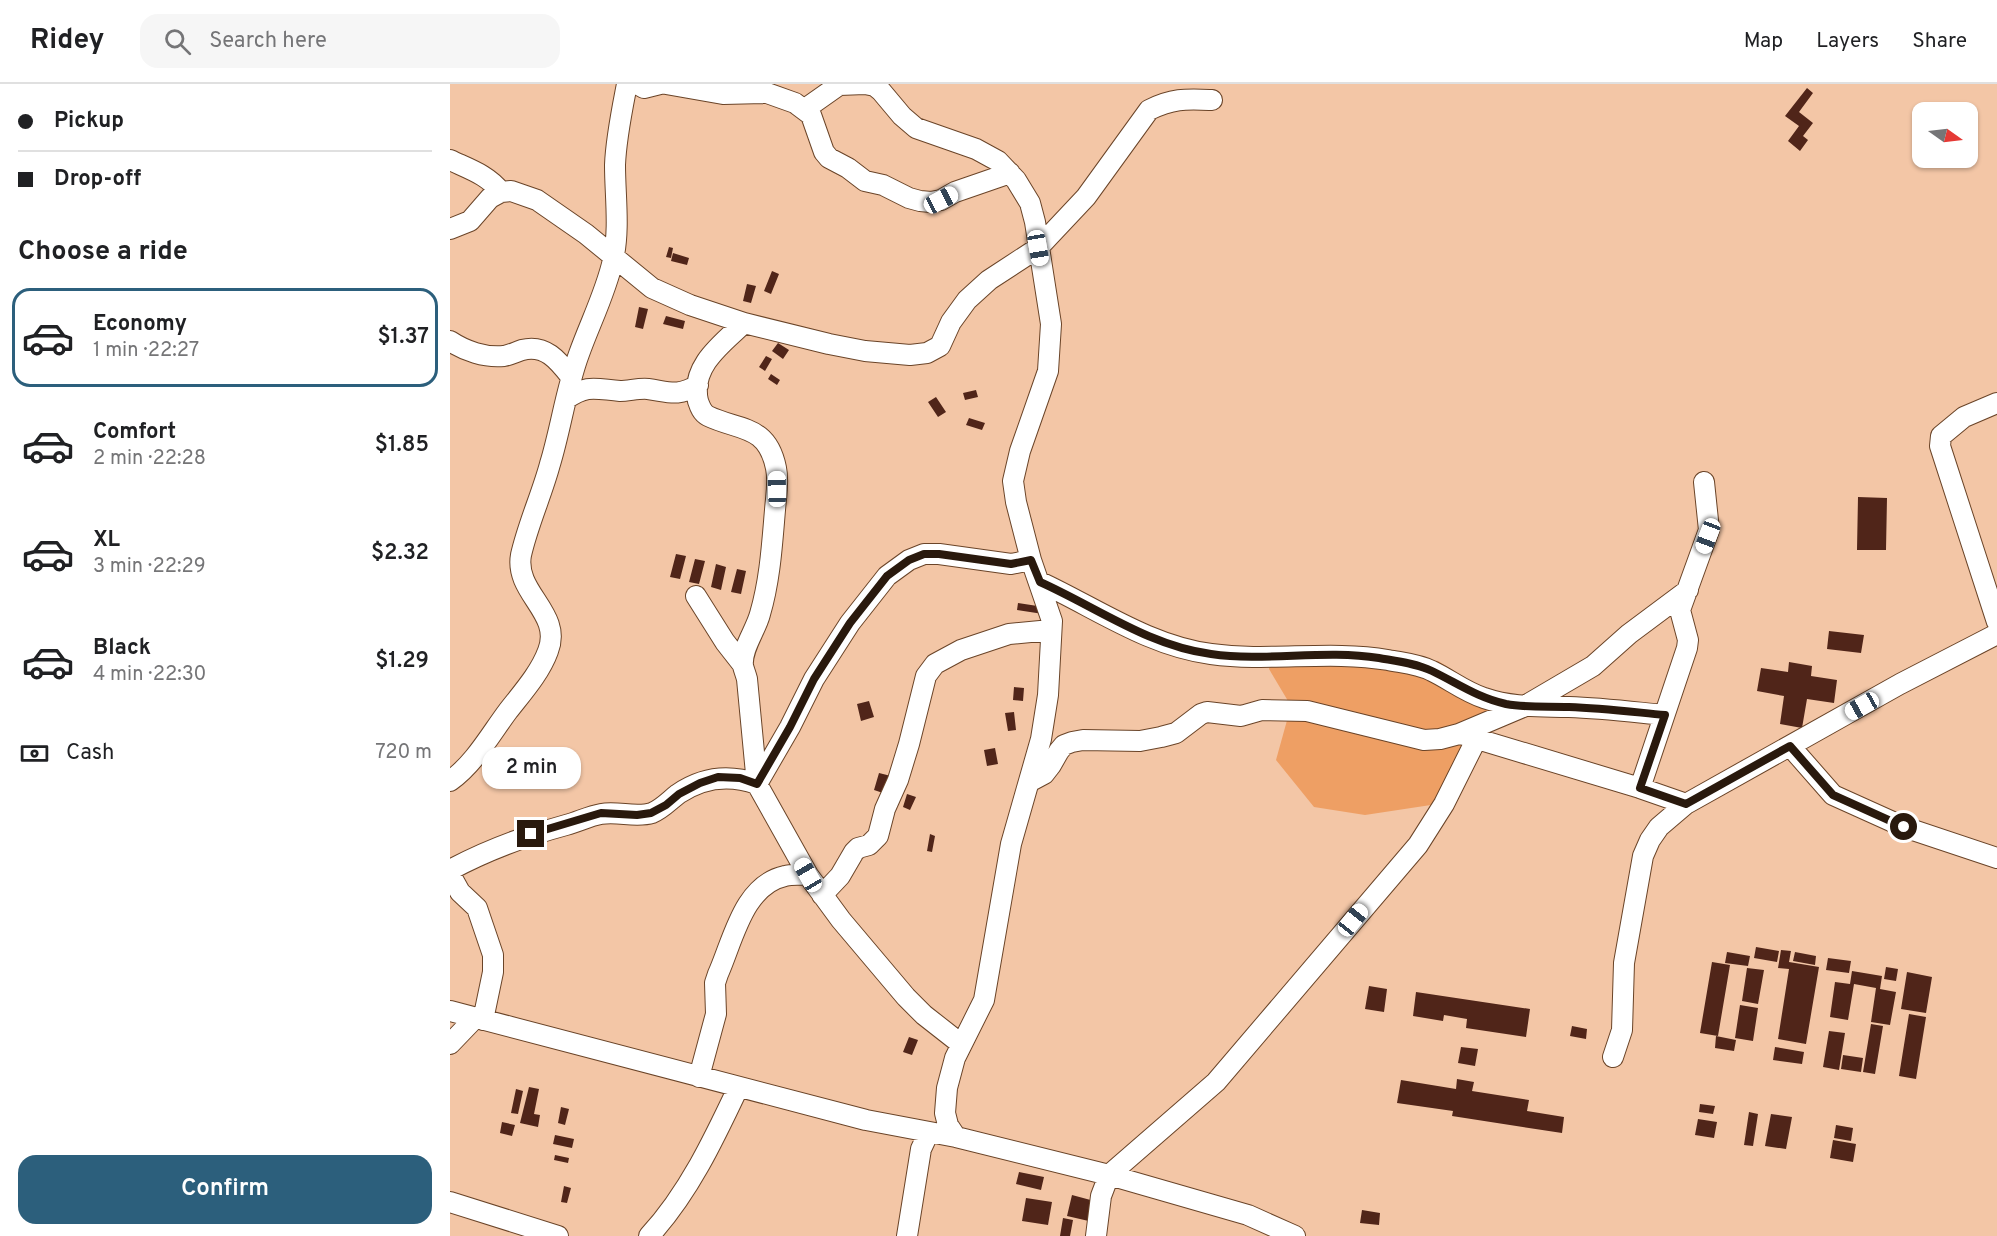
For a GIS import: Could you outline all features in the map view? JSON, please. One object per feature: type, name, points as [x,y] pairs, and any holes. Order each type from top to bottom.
[{"type":"street","points":[[450,780],[461,773],[486,742],[533,678],[549,651],[551,636],[549,625],[546,615],[526,587],[521,573],[521,557],[550,465],[571,377],[614,258],[615,163],[627,84]]},
{"type":"street","points":[[637,84],[644,88],[660,84]]},
{"type":"street","points":[[666,84],[723,94],[767,93],[795,103],[805,109],[815,123],[824,152],[829,158],[848,168],[865,181],[883,185],[909,198],[931,202],[941,200],[955,192],[1010,173]]},
{"type":"street","points":[[805,109],[839,86],[864,84],[875,86],[916,128],[976,149],[998,161],[1010,173],[1030,203],[1051,324],[1048,371],[1020,451],[1013,481],[1031,560],[1052,621],[1048,695],[1041,739],[1011,844],[984,1000],[955,1058],[945,1102],[948,1125],[956,1137]]},
{"type":"street","points":[[450,229],[470,221],[490,198],[501,192],[512,191],[537,200],[586,234],[652,288],[690,305],[797,337],[865,351],[910,355],[927,353],[940,346],[951,322],[967,300],[989,280],[1038,248],[1086,197],[1149,110],[1164,102],[1180,98],[1212,100]]},
{"type":"street","points":[[450,160],[483,175],[501,192]]},
{"type":"street","points":[[743,665],[760,616],[767,586],[777,471],[773,457],[765,444],[751,430],[703,413],[697,397],[704,365],[711,354],[744,322]]},
{"type":"street","points":[[450,341],[471,351],[492,356],[505,356],[529,349],[542,350],[560,362],[571,377]]},
{"type":"street","points":[[566,399],[578,391],[590,388],[623,391],[644,389],[676,394],[698,385]]},
{"type":"street","points":[[1997,404],[1964,417],[1941,436],[1940,441],[1997,622]]},
{"type":"street","points":[[1640,788],[1688,645],[1680,615],[1709,530],[1704,482]]},
{"type":"street","points":[[757,784],[790,727],[814,679],[850,623],[887,576],[909,560],[924,554],[1011,564],[1031,560]]},
{"type":"street","points":[[1040,582],[1160,642],[1212,655],[1276,657],[1362,655],[1416,665],[1483,698],[1523,707],[1570,707],[1665,715]]},
{"type":"street","points":[[1029,782],[1044,774],[1064,745],[1083,740],[1140,741],[1176,733],[1207,712],[1240,716],[1262,710],[1293,709],[1425,740],[1468,736],[1593,666],[1629,634],[1688,590]]},
{"type":"street","points":[[696,596],[725,642],[743,665],[747,679],[757,784],[808,875],[906,997],[924,1015],[961,1044]]},
{"type":"street","points":[[822,895],[840,876],[854,852],[878,836],[885,809],[898,780],[909,744],[926,676],[935,664],[961,650],[1009,634],[1051,630]]},
{"type":"street","points":[[1613,1057],[1622,1030],[1624,963],[1643,856],[1659,827],[1686,804],[1900,684],[1997,634]]},
{"type":"street","points":[[1468,736],[1686,804]]},
{"type":"street","points":[[1096,1236],[1101,1196],[1109,1175],[1216,1082],[1418,845],[1444,804],[1468,736]]},
{"type":"street","points":[[1790,746],[1833,795],[1904,827],[1997,858]]},
{"type":"street","points":[[450,1044],[479,1019],[493,972],[493,955],[477,908],[460,892],[450,872],[509,842],[601,813],[637,815],[651,813],[666,805],[679,794],[718,777],[740,778],[757,784]]},
{"type":"street","points":[[699,1077],[716,1014],[715,983],[747,905],[759,890],[774,879],[789,875],[808,875]]},
{"type":"street","points":[[450,1011],[866,1120],[956,1137],[1109,1175],[1248,1215],[1295,1236]]},
{"type":"street","points":[[649,1236],[663,1221],[688,1182],[724,1119],[738,1088]]},
{"type":"street","points":[[907,1236],[921,1149],[928,1132]]},
{"type":"street","points":[[450,1202],[558,1236]]},
{"type":"shaded area","points":[[1349,648],[1438,661],[1487,691],[1491,705],[1489,739],[1444,803],[1365,815],[1314,807],[1276,760],[1291,706],[1269,669],[1270,663]]},
{"type":"building","points":[[1807,88],[1813,93],[1799,112],[1813,123],[1803,136],[1808,140],[1800,151],[1788,141],[1799,126],[1785,116]]},
{"type":"building","points":[[669,247],[673,248],[671,258],[666,257]]},
{"type":"building","points":[[673,253],[689,258],[687,265],[671,261]]},
{"type":"building","points":[[772,271],[779,274],[771,294],[764,291]]},
{"type":"building","points":[[747,284],[756,286],[751,303],[743,301]]},
{"type":"building","points":[[639,307],[648,309],[643,329],[635,327]]},
{"type":"building","points":[[666,316],[685,321],[683,329],[663,324]]},
{"type":"building","points":[[778,343],[789,350],[783,359],[772,351]]},
{"type":"building","points":[[766,356],[772,359],[765,371],[759,367]]},
{"type":"building","points":[[771,374],[780,380],[777,385],[768,379]]},
{"type":"building","points":[[976,390],[978,397],[965,400],[963,393]]},
{"type":"building","points":[[936,397],[946,412],[938,417],[928,402]]},
{"type":"building","points":[[969,418],[985,423],[982,430],[966,425]]},
{"type":"building","points":[[1858,497],[1887,498],[1886,550],[1857,550]]},
{"type":"building","points":[[676,554],[686,556],[680,579],[670,577]]},
{"type":"building","points":[[695,559],[705,561],[699,584],[689,582]]},
{"type":"building","points":[[716,564],[726,567],[721,590],[711,587]]},
{"type":"building","points":[[737,569],[746,571],[741,594],[731,592]]},
{"type":"building","points":[[1018,603],[1044,607],[1043,614],[1017,610]]},
{"type":"building","points":[[1829,631],[1864,635],[1861,653],[1827,649]]},
{"type":"building","points":[[1789,662],[1812,666],[1811,676],[1837,680],[1834,703],[1807,699],[1802,728],[1780,724],[1784,696],[1757,691],[1761,668],[1788,672]]},
{"type":"building","points":[[1014,687],[1024,688],[1023,701],[1013,700]]},
{"type":"building","points":[[869,701],[874,717],[861,721],[857,704]]},
{"type":"building","points":[[1014,712],[1016,730],[1008,731],[1005,713]]},
{"type":"building","points":[[995,748],[998,764],[987,766],[984,750]]},
{"type":"building","points":[[879,773],[891,776],[886,794],[874,790]]},
{"type":"building","points":[[907,794],[916,797],[910,810],[903,807]]},
{"type":"building","points":[[930,834],[935,836],[932,852],[927,851]]},
{"type":"building","points":[[1756,947],[1779,951],[1777,962],[1754,958]]},
{"type":"building","points":[[1781,950],[1791,951],[1789,962],[1819,967],[1806,1044],[1778,1039],[1789,969],[1778,968]]},
{"type":"building","points":[[1727,952],[1750,956],[1748,966],[1725,963]]},
{"type":"building","points":[[1795,952],[1816,956],[1815,965],[1793,961]]},
{"type":"building","points":[[1828,958],[1851,961],[1849,973],[1826,970]]},
{"type":"building","points":[[1712,962],[1730,965],[1718,1036],[1700,1033]]},
{"type":"building","points":[[1886,967],[1898,969],[1896,981],[1884,979]]},
{"type":"building","points":[[1747,968],[1764,970],[1758,1004],[1742,1001]]},
{"type":"building","points":[[1852,971],[1882,976],[1880,989],[1896,992],[1890,1025],[1871,1022],[1876,988],[1854,984],[1848,1020],[1830,1017],[1835,982],[1850,984]]},
{"type":"building","points":[[1907,972],[1932,977],[1926,1013],[1901,1009]]},
{"type":"building","points":[[1369,986],[1387,989],[1384,1012],[1365,1009]]},
{"type":"building","points":[[1416,992],[1530,1009],[1526,1037],[1466,1028],[1467,1019],[1444,1015],[1443,1021],[1413,1016]]},
{"type":"building","points":[[1740,1005],[1758,1008],[1753,1041],[1735,1038]]},
{"type":"building","points":[[1909,1014],[1926,1017],[1916,1079],[1899,1076]]},
{"type":"building","points":[[1871,1024],[1883,1026],[1875,1074],[1863,1072]]},
{"type":"building","points":[[1572,1026],[1587,1029],[1586,1039],[1570,1036]]},
{"type":"building","points":[[1829,1031],[1845,1033],[1839,1070],[1823,1067]]},
{"type":"building","points":[[1716,1036],[1736,1040],[1734,1051],[1715,1048]]},
{"type":"building","points":[[909,1037],[918,1040],[912,1055],[903,1052]]},
{"type":"building","points":[[1461,1047],[1478,1049],[1475,1066],[1458,1063]]},
{"type":"building","points":[[1775,1047],[1804,1052],[1802,1064],[1773,1060]]},
{"type":"building","points":[[1843,1055],[1863,1058],[1861,1072],[1841,1069]]},
{"type":"building","points":[[1457,1079],[1474,1082],[1472,1091],[1529,1100],[1527,1111],[1564,1117],[1562,1133],[1452,1116],[1453,1111],[1397,1103],[1401,1080],[1456,1089]]},
{"type":"building","points":[[529,1087],[539,1089],[534,1114],[540,1115],[538,1127],[520,1123]]},
{"type":"building","points":[[516,1089],[523,1091],[518,1114],[511,1113]]},
{"type":"building","points":[[1700,1104],[1715,1106],[1713,1114],[1699,1112]]},
{"type":"building","points":[[561,1107],[569,1109],[565,1125],[558,1123]]},
{"type":"building","points":[[1749,1112],[1758,1114],[1753,1146],[1744,1145]]},
{"type":"building","points":[[1771,1114],[1792,1117],[1786,1149],[1765,1146]]},
{"type":"building","points":[[1698,1119],[1717,1122],[1714,1138],[1695,1135]]},
{"type":"building","points":[[502,1122],[515,1125],[512,1136],[500,1133]]},
{"type":"building","points":[[1836,1125],[1853,1128],[1851,1141],[1834,1138]]},
{"type":"building","points":[[555,1135],[574,1139],[572,1148],[553,1144]]},
{"type":"building","points":[[1833,1140],[1856,1144],[1853,1162],[1830,1158]]},
{"type":"building","points":[[555,1155],[569,1158],[568,1163],[554,1160]]},
{"type":"building","points":[[1019,1172],[1044,1177],[1041,1190],[1016,1184]]},
{"type":"building","points":[[564,1186],[571,1188],[567,1203],[561,1202]]},
{"type":"building","points":[[1072,1195],[1098,1202],[1093,1222],[1067,1216]]},
{"type":"building","points":[[1026,1198],[1052,1202],[1048,1225],[1022,1221]]},
{"type":"building","points":[[1362,1210],[1380,1213],[1379,1225],[1360,1223]]},
{"type":"building","points":[[1063,1218],[1073,1220],[1070,1236],[1060,1236]]},
{"type":"route","points":[[531,834],[601,813],[637,815],[651,813],[666,805],[679,794],[718,777],[740,778],[757,784],[790,727],[814,679],[850,623],[887,576],[909,560],[924,554],[1011,564],[1031,560],[1040,582],[1160,642],[1212,655],[1276,657],[1362,655],[1416,665],[1483,698],[1523,707],[1570,707],[1665,715],[1640,788],[1686,804],[1790,746],[1833,795],[1904,827]]}]
